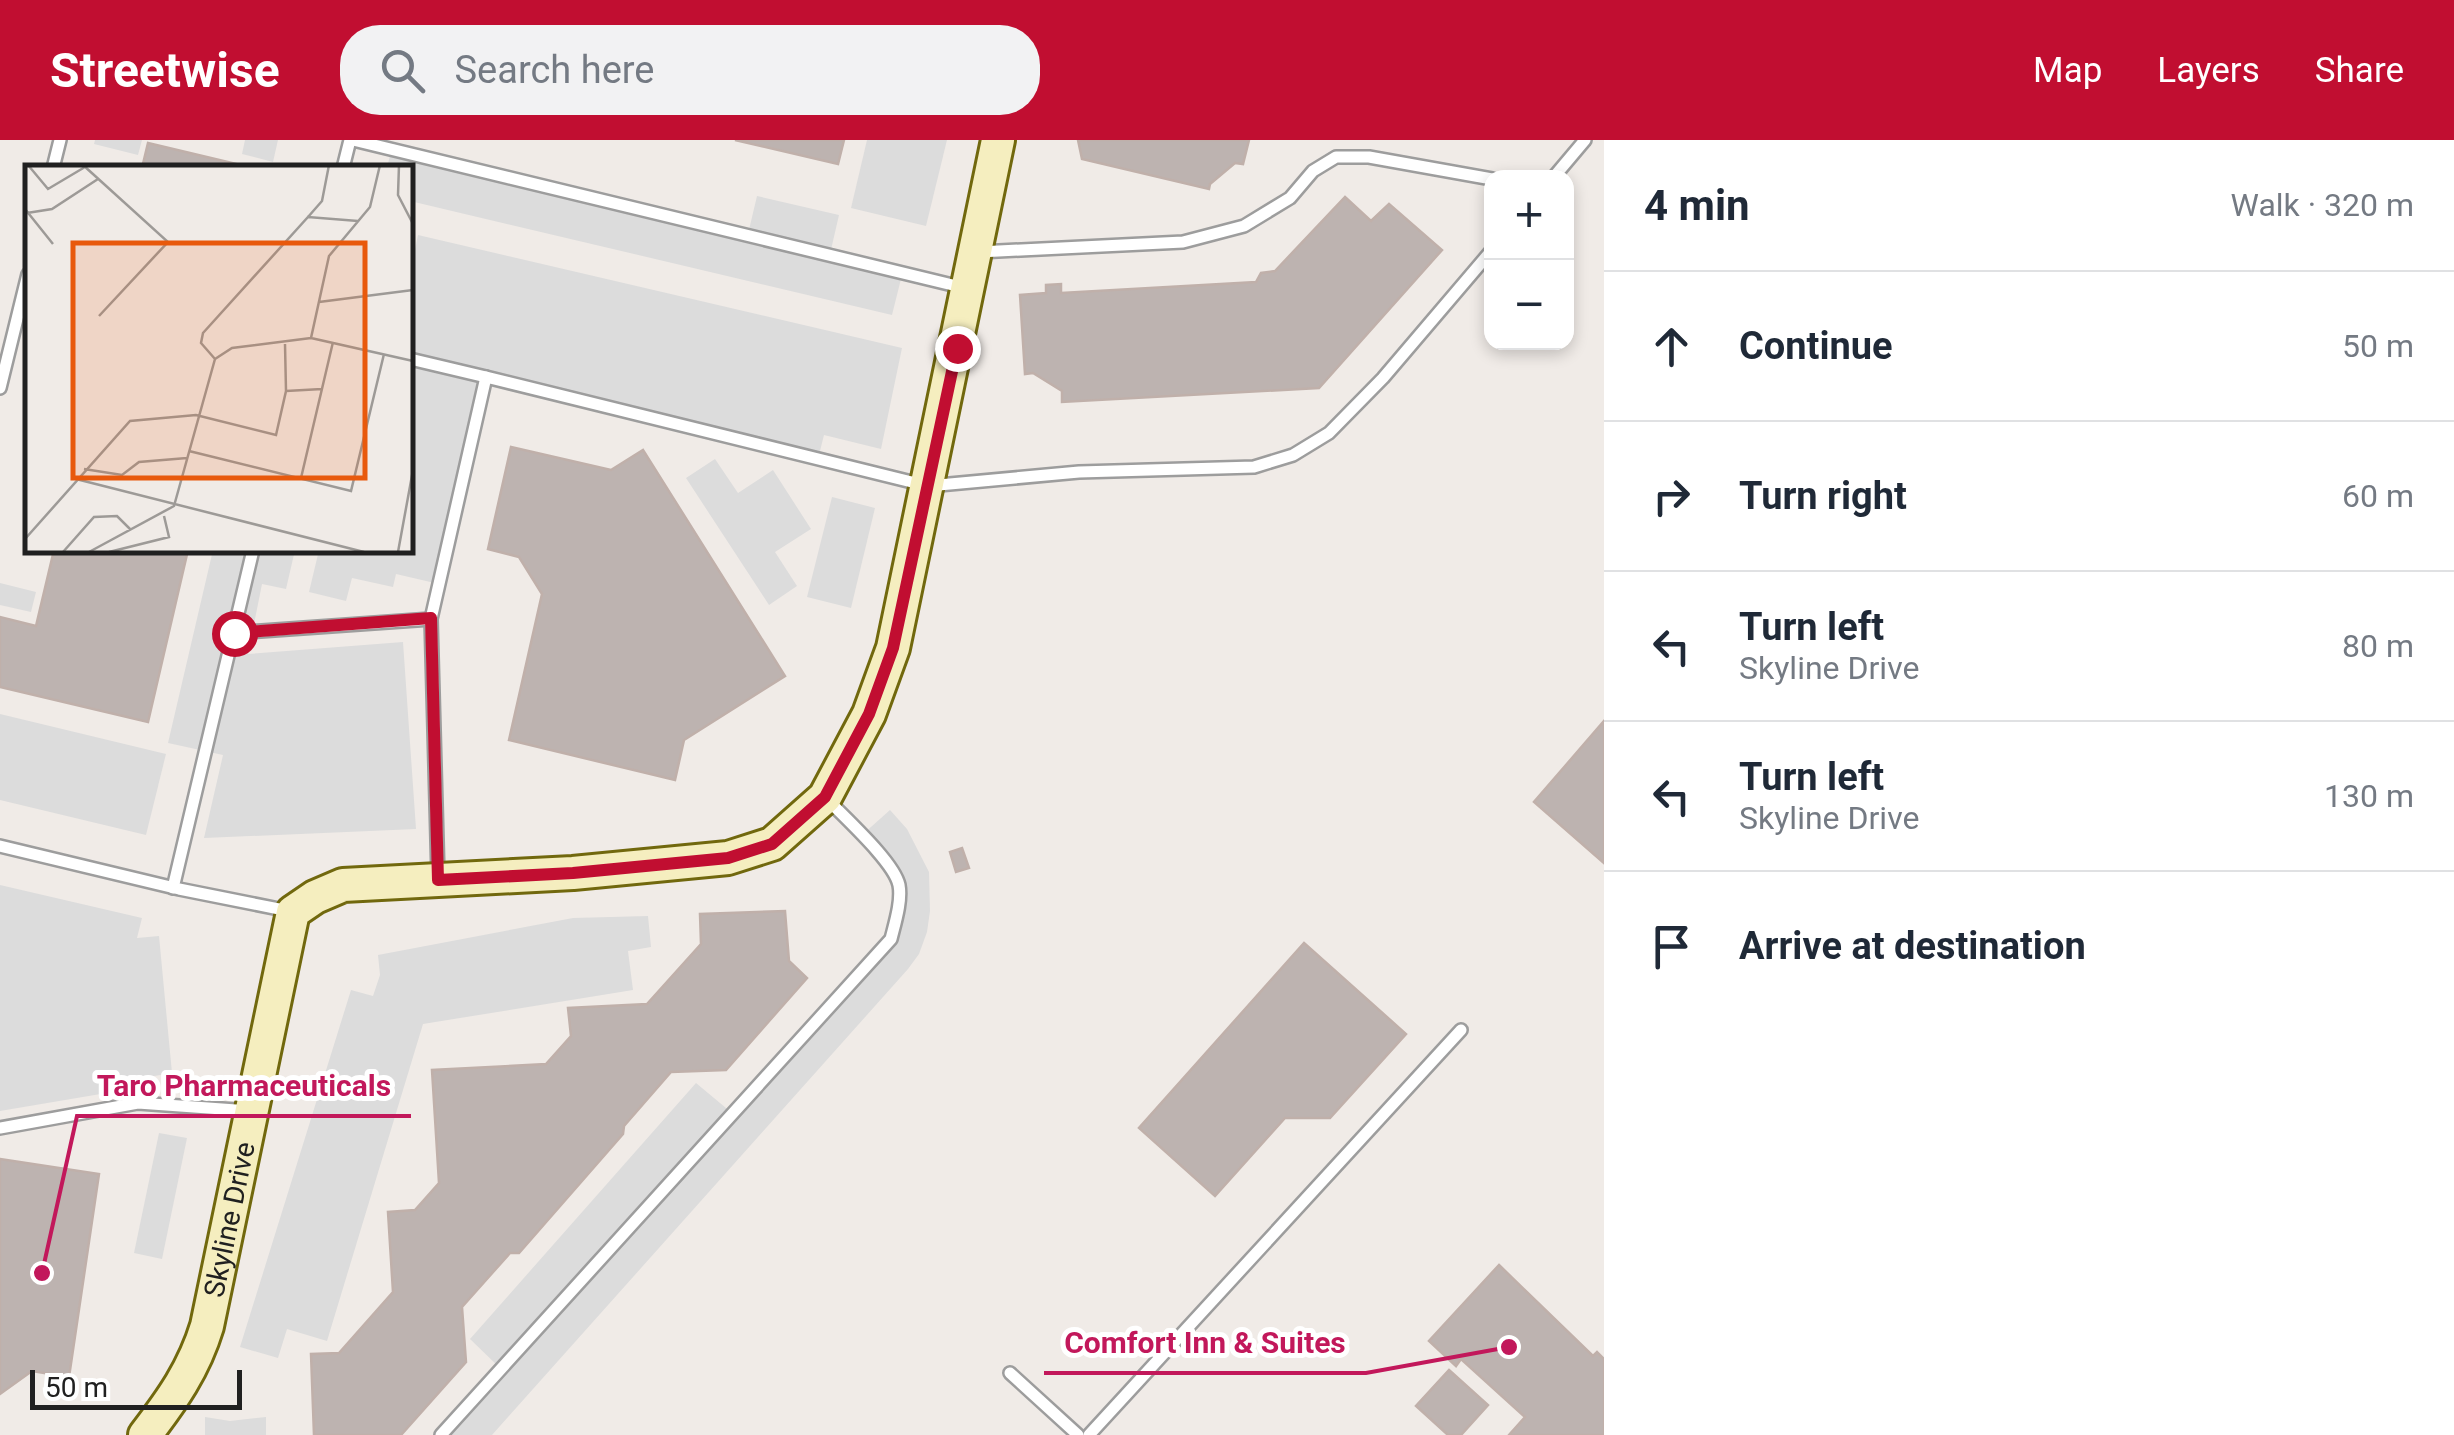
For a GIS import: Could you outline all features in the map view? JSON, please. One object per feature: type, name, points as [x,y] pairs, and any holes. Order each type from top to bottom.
[{"type":"street","points":[[293,912],[344,885],[573,873],[728,858],[772,844],[825,797],[869,714],[893,648],[998,140]]},
{"type":"street","name":"Skyline Drive","points":[[145,1435],[176,1395],[196,1360],[254,1111],[293,912]]},
{"type":"lane","points":[[54,165],[60,140]]},
{"type":"lane","points":[[345,165],[351,140],[969,289]]},
{"type":"lane","points":[[1560,170],[1585,140]]},
{"type":"lane","points":[[976,252],[1183,242],[1244,226],[1290,198],[1313,171],[1336,157],[1369,157],[1484,177]]},
{"type":"lane","points":[[412,359],[928,486],[1079,472],[1254,467],[1293,455],[1329,434],[1484,259]]},
{"type":"lane","points":[[0,388],[25,286]]},
{"type":"lane","points":[[438,880],[431,618],[486,377]]},
{"type":"lane","points":[[173,888],[254,552]]},
{"type":"lane","points":[[234,633],[431,618]]},
{"type":"lane","points":[[441,1435],[891,939],[898,884],[871,844],[825,797]]},
{"type":"lane","points":[[0,846],[293,912]]},
{"type":"lane","points":[[1089,1435],[1461,1030]]},
{"type":"lane","points":[[0,1128],[138,1103],[254,1111]]},
{"type":"lane","points":[[1010,1373],[1078,1435]]},
{"type":"shaded area","points":[[95,140],[142,140],[138,155],[94,144]]},
{"type":"shaded area","points":[[245,140],[278,140],[273,162],[242,154]]},
{"type":"shaded area","points":[[867,140],[947,140],[926,226],[851,208]]},
{"type":"shaded area","points":[[391,151],[748,234],[757,196],[839,215],[830,254],[903,271],[892,315],[412,201],[412,165],[388,165]]},
{"type":"shaded area","points":[[418,235],[902,348],[881,449],[824,435],[818,459],[487,377],[439,584],[396,574],[393,587],[352,578],[346,601],[309,592],[319,552],[412,552],[413,259]]},
{"type":"shaded area","points":[[715,459],[738,493],[773,470],[811,529],[775,552],[797,586],[769,605],[686,478]]},
{"type":"shaded area","points":[[832,497],[875,508],[851,608],[807,597]]},
{"type":"shaded area","points":[[213,552],[295,552],[286,589],[262,584],[248,654],[403,642],[416,829],[204,838],[223,755],[168,743]]},
{"type":"shaded area","points":[[0,583],[36,592],[31,612],[0,605]]},
{"type":"shaded area","points":[[0,714],[166,754],[146,835],[0,800]]},
{"type":"shaded area","points":[[890,810],[907,829],[929,872],[930,911],[919,954],[492,1435],[441,1435],[501,1369],[470,1339],[696,1083],[732,1113],[891,939],[899,883],[862,835]]},
{"type":"shaded area","points":[[0,885],[142,918],[137,938],[159,936],[172,1073],[136,1079],[136,1088],[0,1111]]},
{"type":"shaded area","points":[[648,916],[651,947],[628,951],[633,990],[423,1024],[327,1341],[287,1329],[278,1358],[240,1347],[351,990],[373,996],[380,975],[378,955],[573,918]]},
{"type":"shaded area","points":[[159,1133],[187,1138],[162,1259],[134,1253]]},
{"type":"shaded area","points":[[205,1417],[230,1421],[266,1417],[266,1435],[205,1435]]},
{"type":"building","points":[[735,140],[844,140],[838,164]]},
{"type":"building","points":[[1078,140],[1249,140],[1243,164],[1235,163],[1209,189],[1082,159]]},
{"type":"building","points":[[148,143],[240,165],[143,165]]},
{"type":"building","points":[[1345,197],[1371,221],[1389,204],[1442,250],[1319,388],[1062,402],[1062,391],[1033,373],[1025,374],[1020,295],[1046,293],[1046,285],[1061,284],[1061,293],[1256,282],[1261,273],[1275,271]]},
{"type":"building","points":[[511,447],[611,470],[643,450],[785,676],[684,740],[675,780],[509,740],[542,594],[519,557],[488,549]]},
{"type":"building","points":[[54,552],[188,552],[148,722],[0,687],[0,617],[36,626]]},
{"type":"building","points":[[1604,721],[1604,863],[1534,802]]},
{"type":"building","points":[[962,848],[969,868],[956,872],[950,852]]},
{"type":"building","points":[[785,911],[789,961],[807,978],[726,1070],[671,1072],[624,1126],[623,1134],[519,1253],[510,1253],[462,1307],[466,1362],[401,1435],[314,1435],[311,1354],[339,1353],[393,1292],[388,1212],[415,1210],[439,1183],[432,1070],[546,1064],[571,1036],[568,1008],[647,1004],[701,944],[700,914]]},
{"type":"building","points":[[1304,943],[1406,1034],[1330,1118],[1285,1118],[1215,1196],[1139,1128]]},
{"type":"building","points":[[0,1159],[99,1174],[69,1377],[32,1371],[0,1394]]},
{"type":"building","points":[[1499,1265],[1593,1356],[1597,1352],[1604,1359],[1604,1435],[1509,1435],[1525,1417],[1461,1359],[1456,1366],[1429,1341]]},
{"type":"building","points":[[1449,1370],[1488,1405],[1461,1435],[1448,1435],[1416,1406]]},
{"type":"place","name":"Taro Pharmaceuticals","points":[[42,1273]]},
{"type":"place","name":"Comfort Inn & Suites","points":[[1509,1347]]},
{"type":"route","points":[[234,633],[431,618],[438,880],[573,873],[728,858],[772,844],[825,797],[869,714],[893,648],[957,348]]}]
